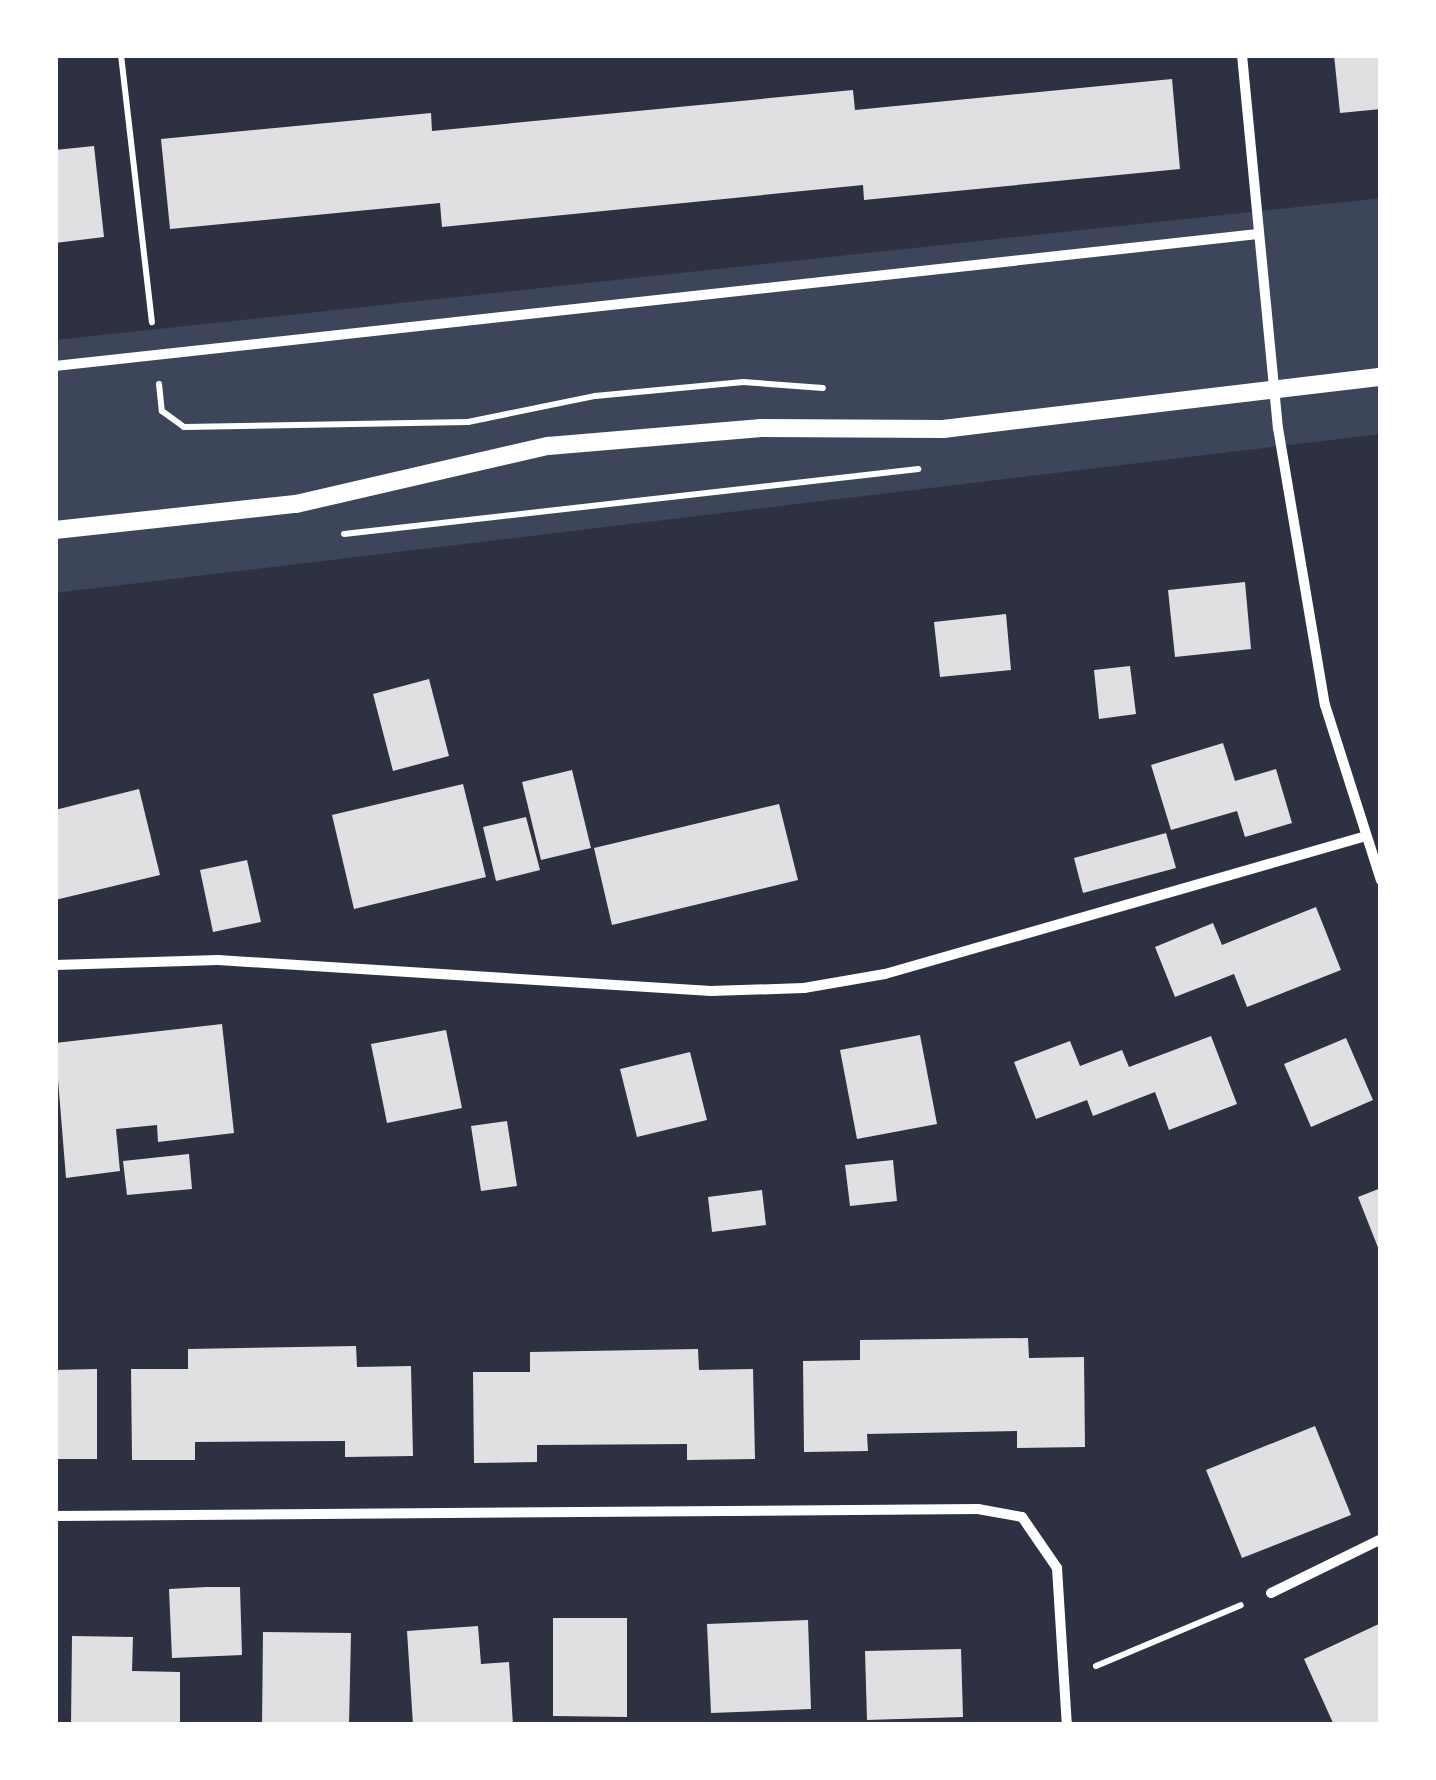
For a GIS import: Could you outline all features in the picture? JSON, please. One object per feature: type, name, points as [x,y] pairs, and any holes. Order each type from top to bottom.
[{"type":"street","points":[[1242,55],[1274,390],[1325,705],[1362,836],[1381,880]]},
{"type":"street","points":[[55,366],[1258,234]]},
{"type":"street","points":[[55,530],[296,504],[548,446],[761,428],[943,430],[1381,377]]},
{"type":"street","points":[[55,965],[218,960],[711,991],[804,988],[886,974],[1362,836]]},
{"type":"street","points":[[55,1516],[978,1509],[1022,1517],[1044,1540],[1056,1568],[1068,1725]]},
{"type":"street","points":[[1271,1593],[1381,1539]]},
{"type":"path","points":[[121,55],[156,354]]},
{"type":"path","points":[[328,536],[933,467]]},
{"type":"path","points":[[1067,1678],[1271,1593]]},
{"type":"shaded area","points":[[1381,198],[1381,434],[55,593],[55,340]]},
{"type":"building","points":[[1334,55],[1381,55],[1381,109],[1340,113]]},
{"type":"building","points":[[1172,79],[1180,169],[864,200],[863,185],[442,227],[440,203],[170,229],[161,139],[431,113],[432,131],[853,90],[855,110]]},
{"type":"building","points":[[94,146],[104,237],[55,243],[55,150]]},
{"type":"building","points":[[1245,582],[1251,649],[1175,657],[1168,590]]},
{"type":"building","points":[[1006,614],[1011,670],[940,677],[934,622]]},
{"type":"building","points":[[1130,666],[1136,714],[1099,719],[1094,670]]},
{"type":"building","points":[[429,679],[449,756],[393,771],[373,694]]},
{"type":"building","points":[[1223,743],[1235,781],[1276,769],[1292,823],[1245,837],[1237,811],[1171,830],[1151,765]]},
{"type":"building","points":[[572,770],[591,848],[541,860],[522,782]]},
{"type":"building","points":[[463,784],[486,877],[354,909],[332,815]]},
{"type":"building","points":[[139,789],[160,875],[55,900],[55,810]]},
{"type":"building","points":[[779,804],[798,880],[612,925],[594,848]]},
{"type":"building","points":[[526,817],[540,870],[496,881],[483,827]]},
{"type":"building","points":[[1166,833],[1176,868],[1083,893],[1074,858]]},
{"type":"building","points":[[247,860],[261,922],[213,932],[200,870]]},
{"type":"building","points":[[1316,907],[1341,970],[1247,1007],[1234,974],[1175,997],[1155,947],[1213,923],[1222,945]]},
{"type":"building","points":[[222,1024],[234,1133],[158,1142],[157,1125],[116,1129],[120,1171],[66,1178],[55,1043]]},
{"type":"building","points":[[446,1030],[462,1108],[387,1123],[371,1044]]},
{"type":"building","points":[[920,1035],[937,1124],[857,1139],[840,1050]]},
{"type":"building","points":[[1211,1036],[1237,1104],[1169,1130],[1155,1092],[1093,1116],[1087,1100],[1036,1119],[1014,1062],[1070,1041],[1080,1066],[1122,1050],[1129,1067]]},
{"type":"building","points":[[1346,1038],[1373,1100],[1311,1127],[1284,1064]]},
{"type":"building","points":[[690,1052],[707,1120],[637,1137],[620,1069]]},
{"type":"building","points":[[507,1121],[517,1186],[481,1191],[471,1126]]},
{"type":"building","points":[[189,1154],[192,1189],[127,1195],[123,1161]]},
{"type":"building","points":[[893,1160],[897,1201],[850,1206],[845,1165]]},
{"type":"building","points":[[1381,1188],[1381,1255],[1358,1197]]},
{"type":"building","points":[[762,1190],[766,1225],[712,1232],[708,1197]]},
{"type":"building","points":[[1028,1338],[1029,1358],[1084,1357],[1085,1447],[1017,1448],[1017,1431],[867,1434],[868,1451],[804,1452],[803,1361],[860,1360],[860,1340]]},
{"type":"building","points":[[356,1346],[357,1367],[411,1366],[413,1456],[345,1457],[345,1441],[195,1442],[195,1460],[132,1460],[131,1369],[188,1369],[188,1349]]},
{"type":"building","points":[[698,1349],[699,1370],[753,1369],[755,1459],[687,1460],[687,1444],[537,1445],[537,1462],[474,1463],[473,1372],[530,1372],[530,1352]]},
{"type":"building","points":[[97,1369],[97,1459],[55,1459],[55,1370]]},
{"type":"building","points":[[1315,1426],[1351,1515],[1242,1558],[1206,1470]]},
{"type":"building","points":[[240,1587],[242,1655],[172,1658],[169,1589]]},
{"type":"building","points":[[553,1618],[627,1618],[627,1717],[553,1716]]},
{"type":"building","points":[[808,1620],[811,1709],[711,1713],[707,1624]]},
{"type":"building","points":[[1381,1623],[1381,1725],[1334,1725],[1304,1659]]},
{"type":"building","points":[[478,1626],[481,1664],[509,1662],[513,1725],[413,1725],[407,1631]]},
{"type":"building","points":[[263,1632],[351,1633],[349,1725],[262,1725]]},
{"type":"building","points":[[72,1636],[133,1637],[132,1671],[180,1672],[180,1725],[71,1725]]},
{"type":"building","points":[[961,1649],[963,1717],[867,1720],[865,1651]]}]
